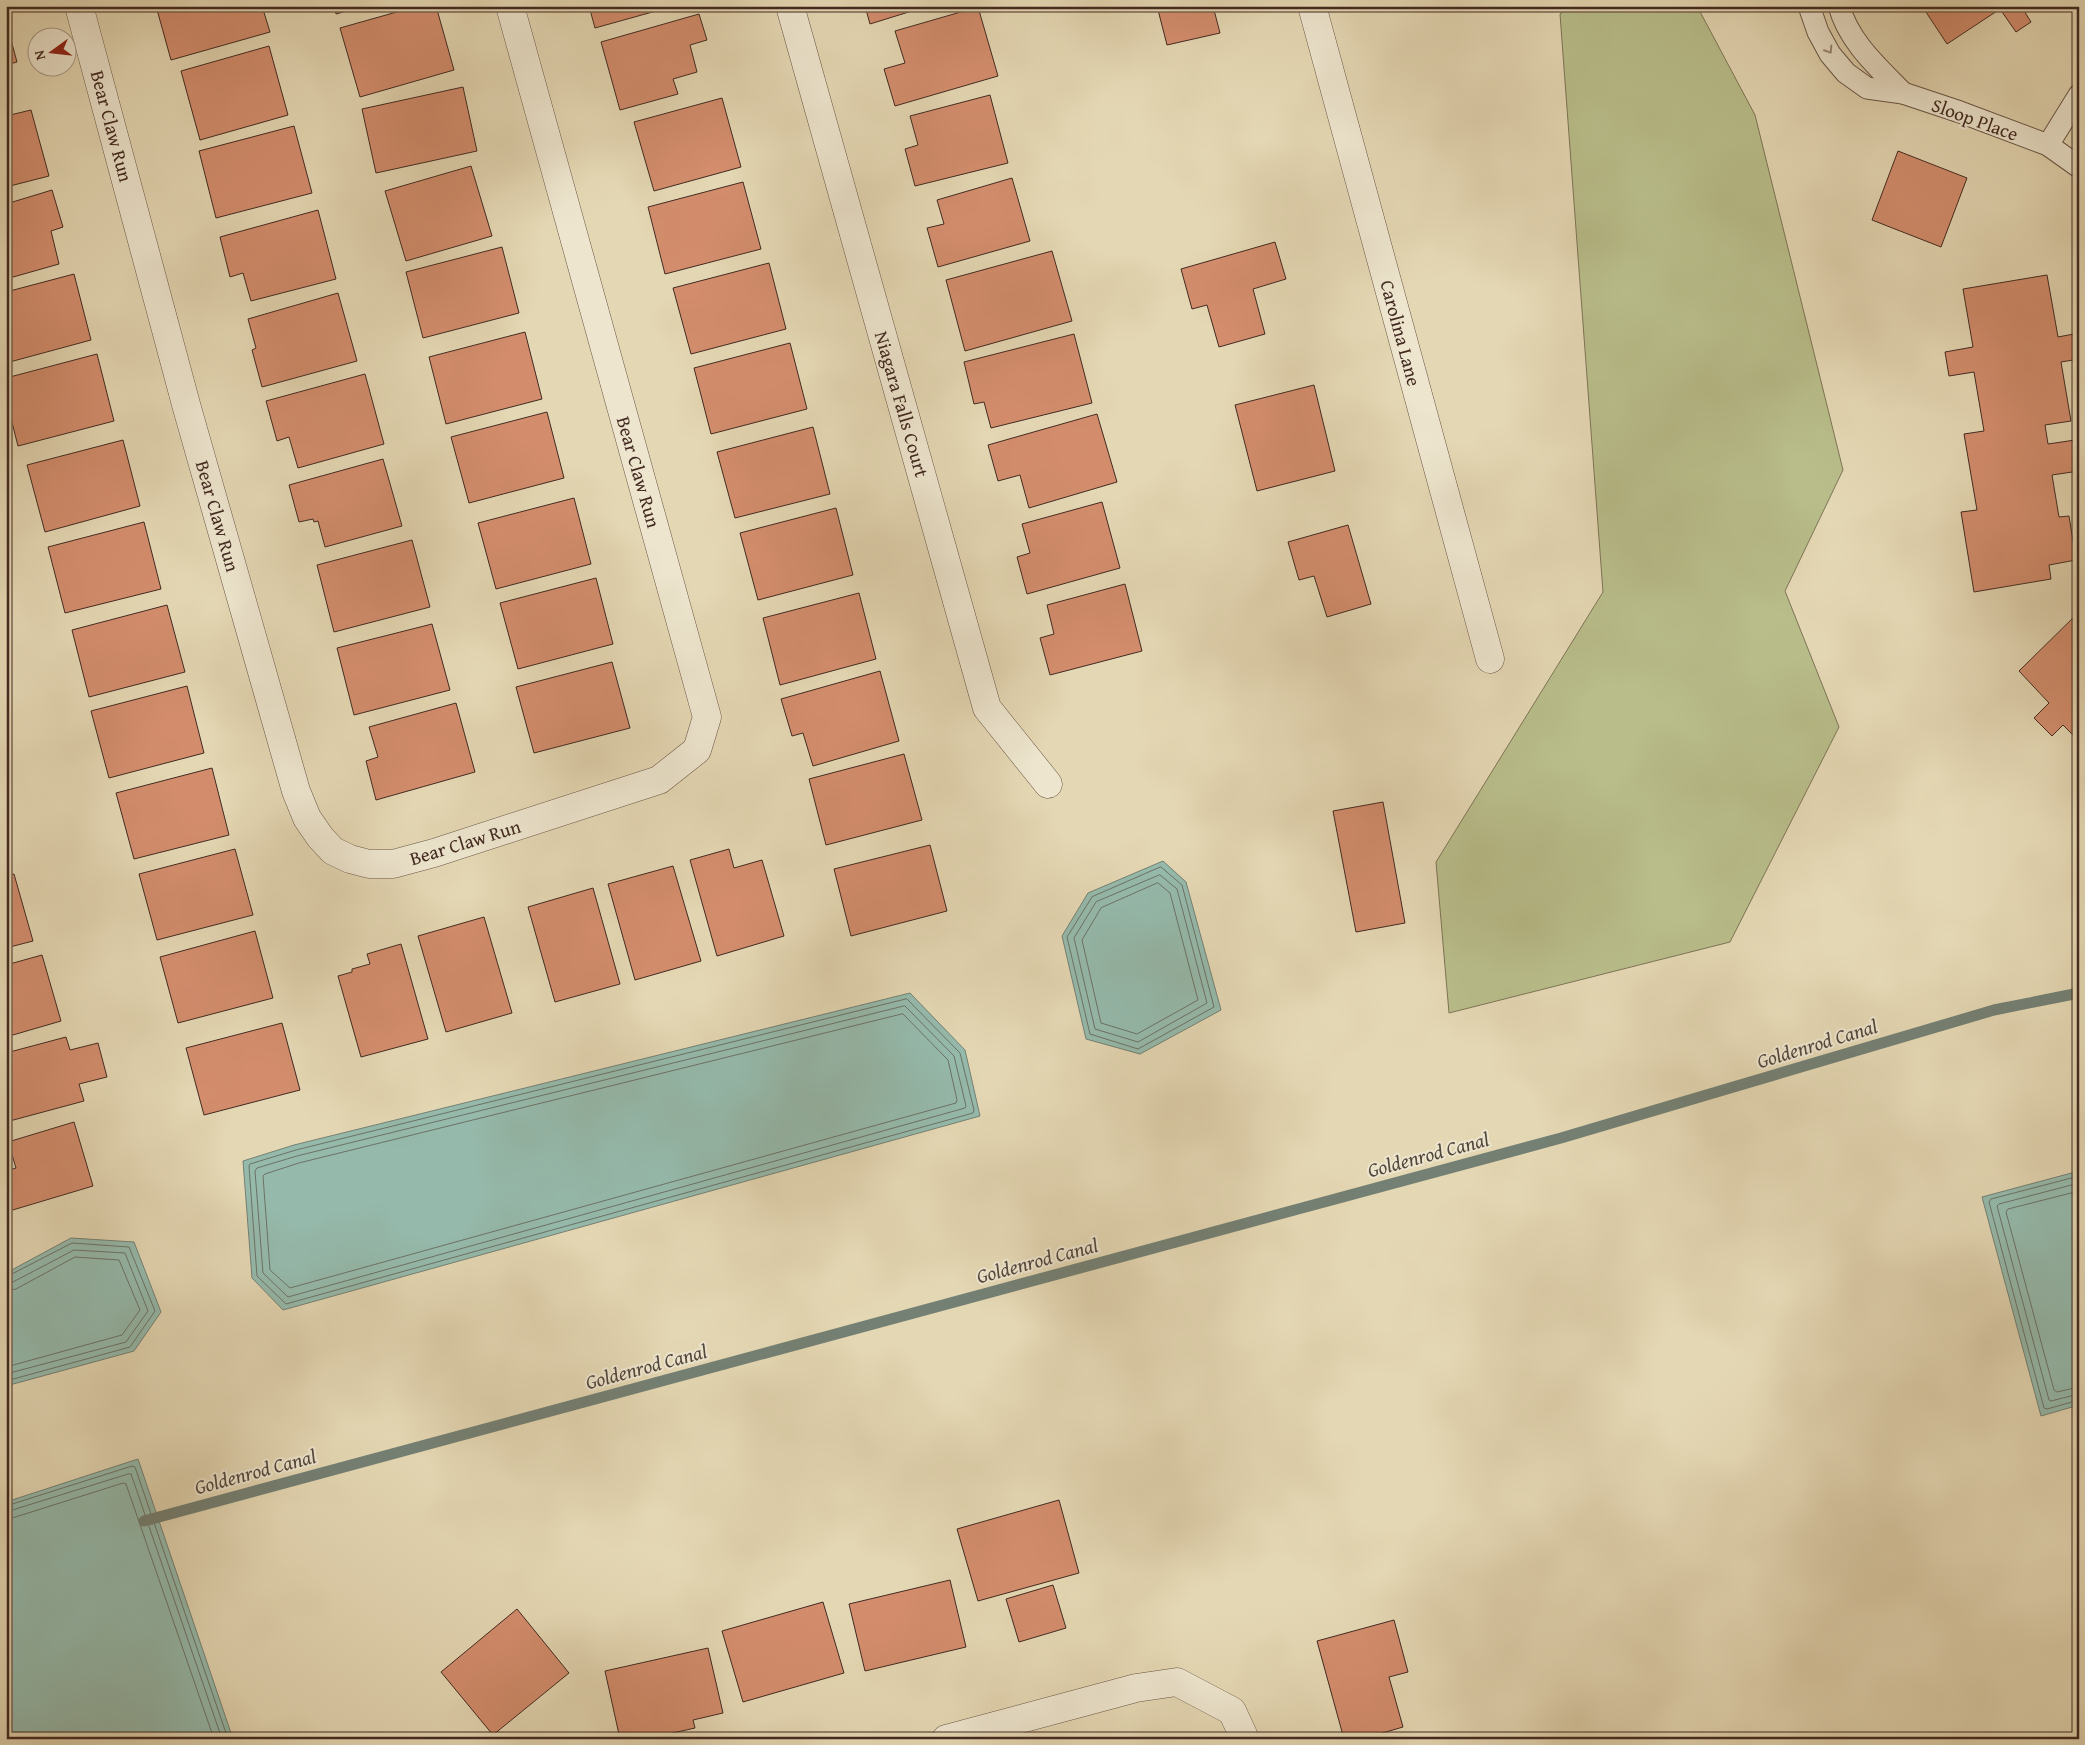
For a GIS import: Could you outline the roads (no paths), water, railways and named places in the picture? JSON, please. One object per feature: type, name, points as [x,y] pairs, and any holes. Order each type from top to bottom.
[{"type":"street","name":"Bear Claw Run","points":[[79,6],[187,408],[296,791],[307,818],[332,851],[350,859],[369,864],[393,864],[434,853],[659,780],[696,750],[707,717],[510,6]]},
{"type":"street","name":"Niagara Falls Court","points":[[790,6],[987,708],[1048,784]]},
{"type":"street","name":"Carolina Lane","points":[[1312,6],[1490,659]]},
{"type":"street","points":[[946,1739],[1136,1688],[1177,1682],[1232,1711],[1245,1739]]},
{"type":"lane","name":"Sloop Place","points":[[1809,6],[1818,32],[1830,54],[1846,72],[1867,88],[1902,93],[1960,112],[2048,145],[2079,167]]},
{"type":"lane","name":"Sloop Place","points":[[1839,6],[1842,17],[1855,42],[1902,93]]},
{"type":"lane","points":[[2048,145],[2079,95]]},
{"type":"water","points":[[1163,861],[1186,882],[1221,1010],[1140,1054],[1086,1039],[1062,936],[1088,893]]},
{"type":"water","points":[[910,993],[965,1050],[980,1116],[283,1310],[252,1278],[243,1161],[294,1145]]},
{"type":"water","points":[[2079,1171],[2079,1405],[2041,1416],[1982,1197]]},
{"type":"water","points":[[71,1238],[134,1242],[161,1312],[134,1351],[6,1386],[6,1273]]},
{"type":"water","points":[[138,1459],[233,1739],[6,1739],[6,1502]]},
{"type":"waterway","name":"Goldenrod Canal","points":[[144,1521],[1561,1138],[1994,1010],[2079,993]]}]
